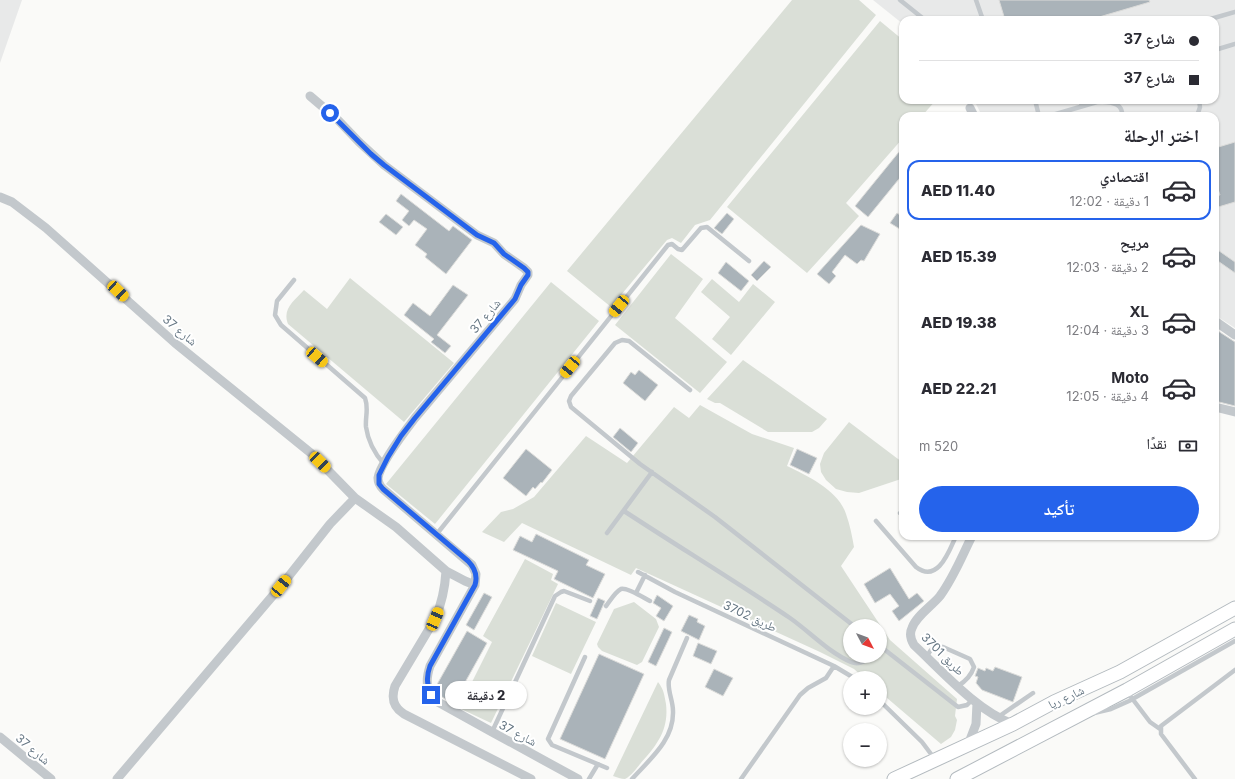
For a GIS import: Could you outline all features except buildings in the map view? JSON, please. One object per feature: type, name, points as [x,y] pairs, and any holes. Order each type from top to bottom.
[{"type":"main road","name":"شارع ريا","points":[[894,779],[1013,724],[1054,702],[1120,672],[1235,608]]},
{"type":"main road","name":"شارع ريا","points":[[957,779],[1079,715],[1129,695],[1235,629]]},
{"type":"street","name":"شارع 37","points":[[310,96],[337,119],[384,165],[477,235],[494,243],[504,254],[528,272],[528,275],[521,285],[515,299],[415,418],[391,452],[378,478],[381,487],[472,565],[476,574],[475,585],[430,666],[427,676],[427,686],[431,695],[438,702],[578,779]]},
{"type":"street","name":"شارع 37","points":[[0,198],[12,202],[46,228],[175,343],[312,454],[355,498],[396,527],[446,571],[475,585]]},
{"type":"street","points":[[1219,324],[1235,335]]},
{"type":"street","points":[[1219,408],[1235,412]]},
{"type":"street","points":[[117,779],[281,586],[330,524],[355,498]]},
{"type":"street","name":"طريق 3701","points":[[970,540],[945,589],[917,620],[912,627],[910,637],[914,645],[975,701],[997,717],[1013,724]]},
{"type":"street","points":[[446,571],[440,607],[435,619],[395,686],[393,699],[395,705],[398,711],[531,779]]},
{"type":"street","points":[[968,745],[976,724],[975,701]]},
{"type":"street","name":"شارع 37","points":[[0,737],[51,779]]},
{"type":"lane","points":[[900,0],[920,16]]},
{"type":"lane","points":[[976,0],[982,16]]},
{"type":"lane","points":[[1219,17],[1235,12]]},
{"type":"lane","points":[[1219,49],[1235,44]]},
{"type":"lane","points":[[1062,112],[1090,104]]},
{"type":"lane","points":[[1113,104],[1119,106],[1121,112]]},
{"type":"lane","points":[[436,534],[668,245],[670,244],[682,250],[701,228],[708,227],[749,262]]},
{"type":"lane","points":[[294,280],[277,300],[275,315],[281,325],[365,398],[368,406],[366,427],[374,453],[384,464]]},
{"type":"lane","points":[[690,390],[629,341],[622,340],[616,343],[570,396],[569,402],[571,407],[652,472],[715,517],[845,619]]},
{"type":"lane","points":[[608,533],[652,472]]},
{"type":"lane","points":[[624,511],[789,617],[828,648],[843,658]]},
{"type":"lane","points":[[876,521],[916,567],[927,572],[935,570],[941,565],[953,540]]},
{"type":"lane","name":"طريق 3702","points":[[638,572],[680,594],[843,671]]},
{"type":"lane","points":[[636,594],[644,575]]},
{"type":"lane","points":[[606,606],[620,590],[625,589],[650,601]]},
{"type":"lane","points":[[492,732],[555,596],[564,591],[590,601]]},
{"type":"lane","points":[[632,779],[660,749],[668,736],[673,714],[672,700],[668,686],[669,680],[687,638]]},
{"type":"lane","points":[[1195,779],[1162,736],[1160,729],[1150,722],[1129,695],[1235,641]]},
{"type":"lane","points":[[927,657],[931,649],[943,646],[970,659],[974,667],[966,680],[958,686]]},
{"type":"lane","points":[[887,651],[958,707],[975,701]]},
{"type":"lane","points":[[585,656],[548,739],[552,745],[606,768]]},
{"type":"lane","points":[[741,779],[800,695],[808,688],[826,678],[834,666]]},
{"type":"lane","points":[[1160,729],[1163,724],[1235,670]]},
{"type":"lane","points":[[997,717],[1033,693]]},
{"type":"lane","points":[[887,708],[922,742],[934,760]]},
{"type":"lane","points":[[589,779],[598,764]]},
{"type":"shaded area","points":[[0,0],[22,0],[0,63]]},
{"type":"shaded area","points":[[792,0],[859,0],[876,15],[710,220],[695,225],[681,243],[672,238],[667,240],[611,307],[567,271]]},
{"type":"shaded area","points":[[873,0],[1235,0],[1235,328],[1219,318],[1219,112],[980,112],[976,104],[1219,104],[1219,16],[899,16],[899,21]]},
{"type":"shaded area","points":[[880,21],[899,37],[899,104],[932,104],[926,112],[899,112],[899,143],[846,203],[859,216],[807,273],[727,207]]},
{"type":"shaded area","points":[[671,254],[703,279],[675,318],[727,362],[700,393],[615,325]]},
{"type":"shaded area","points":[[350,278],[454,363],[404,422],[288,324],[288,310],[304,290],[327,309]]},
{"type":"shaded area","points":[[712,279],[739,302],[753,284],[775,302],[731,355],[712,339],[730,317],[701,292]]},
{"type":"shaded area","points":[[551,282],[599,321],[435,524],[386,484]]},
{"type":"shaded area","points":[[743,360],[827,419],[819,428],[812,432],[768,432],[720,403],[715,403],[707,399]]},
{"type":"shaded area","points":[[700,405],[752,434],[794,448],[787,466],[822,485],[837,498],[846,514],[854,547],[841,566],[876,619],[843,619],[843,663],[887,663],[887,635],[890,640],[957,699],[955,716],[957,720],[955,730],[951,737],[941,744],[887,698],[887,671],[856,671],[820,652],[636,568],[631,575],[522,523],[504,542],[482,532],[501,512],[513,509],[534,497],[586,436],[627,463],[674,407],[689,418]]},
{"type":"shaded area","points":[[849,422],[899,460],[899,480],[859,493],[836,489],[826,480],[821,472],[820,464],[824,453]]},
{"type":"shaded area","points":[[525,559],[553,574],[551,580],[558,584],[491,723],[459,708],[492,642],[483,636]]},
{"type":"shaded area","points":[[634,602],[656,619],[659,627],[642,662],[637,665],[602,651],[597,644],[614,609]]},
{"type":"shaded area","points":[[556,603],[596,622],[571,674],[532,656]]},
{"type":"shaded area","points":[[658,682],[664,692],[666,704],[666,722],[664,729],[652,750],[629,776],[625,779],[613,776]]},
{"type":"route","points":[[330,113],[384,165],[477,235],[494,243],[504,254],[528,272],[527,278],[521,285],[518,296],[401,436],[388,457],[378,478],[378,482],[383,489],[468,561],[475,569],[475,585],[430,666],[427,676],[427,686],[431,695]]}]
